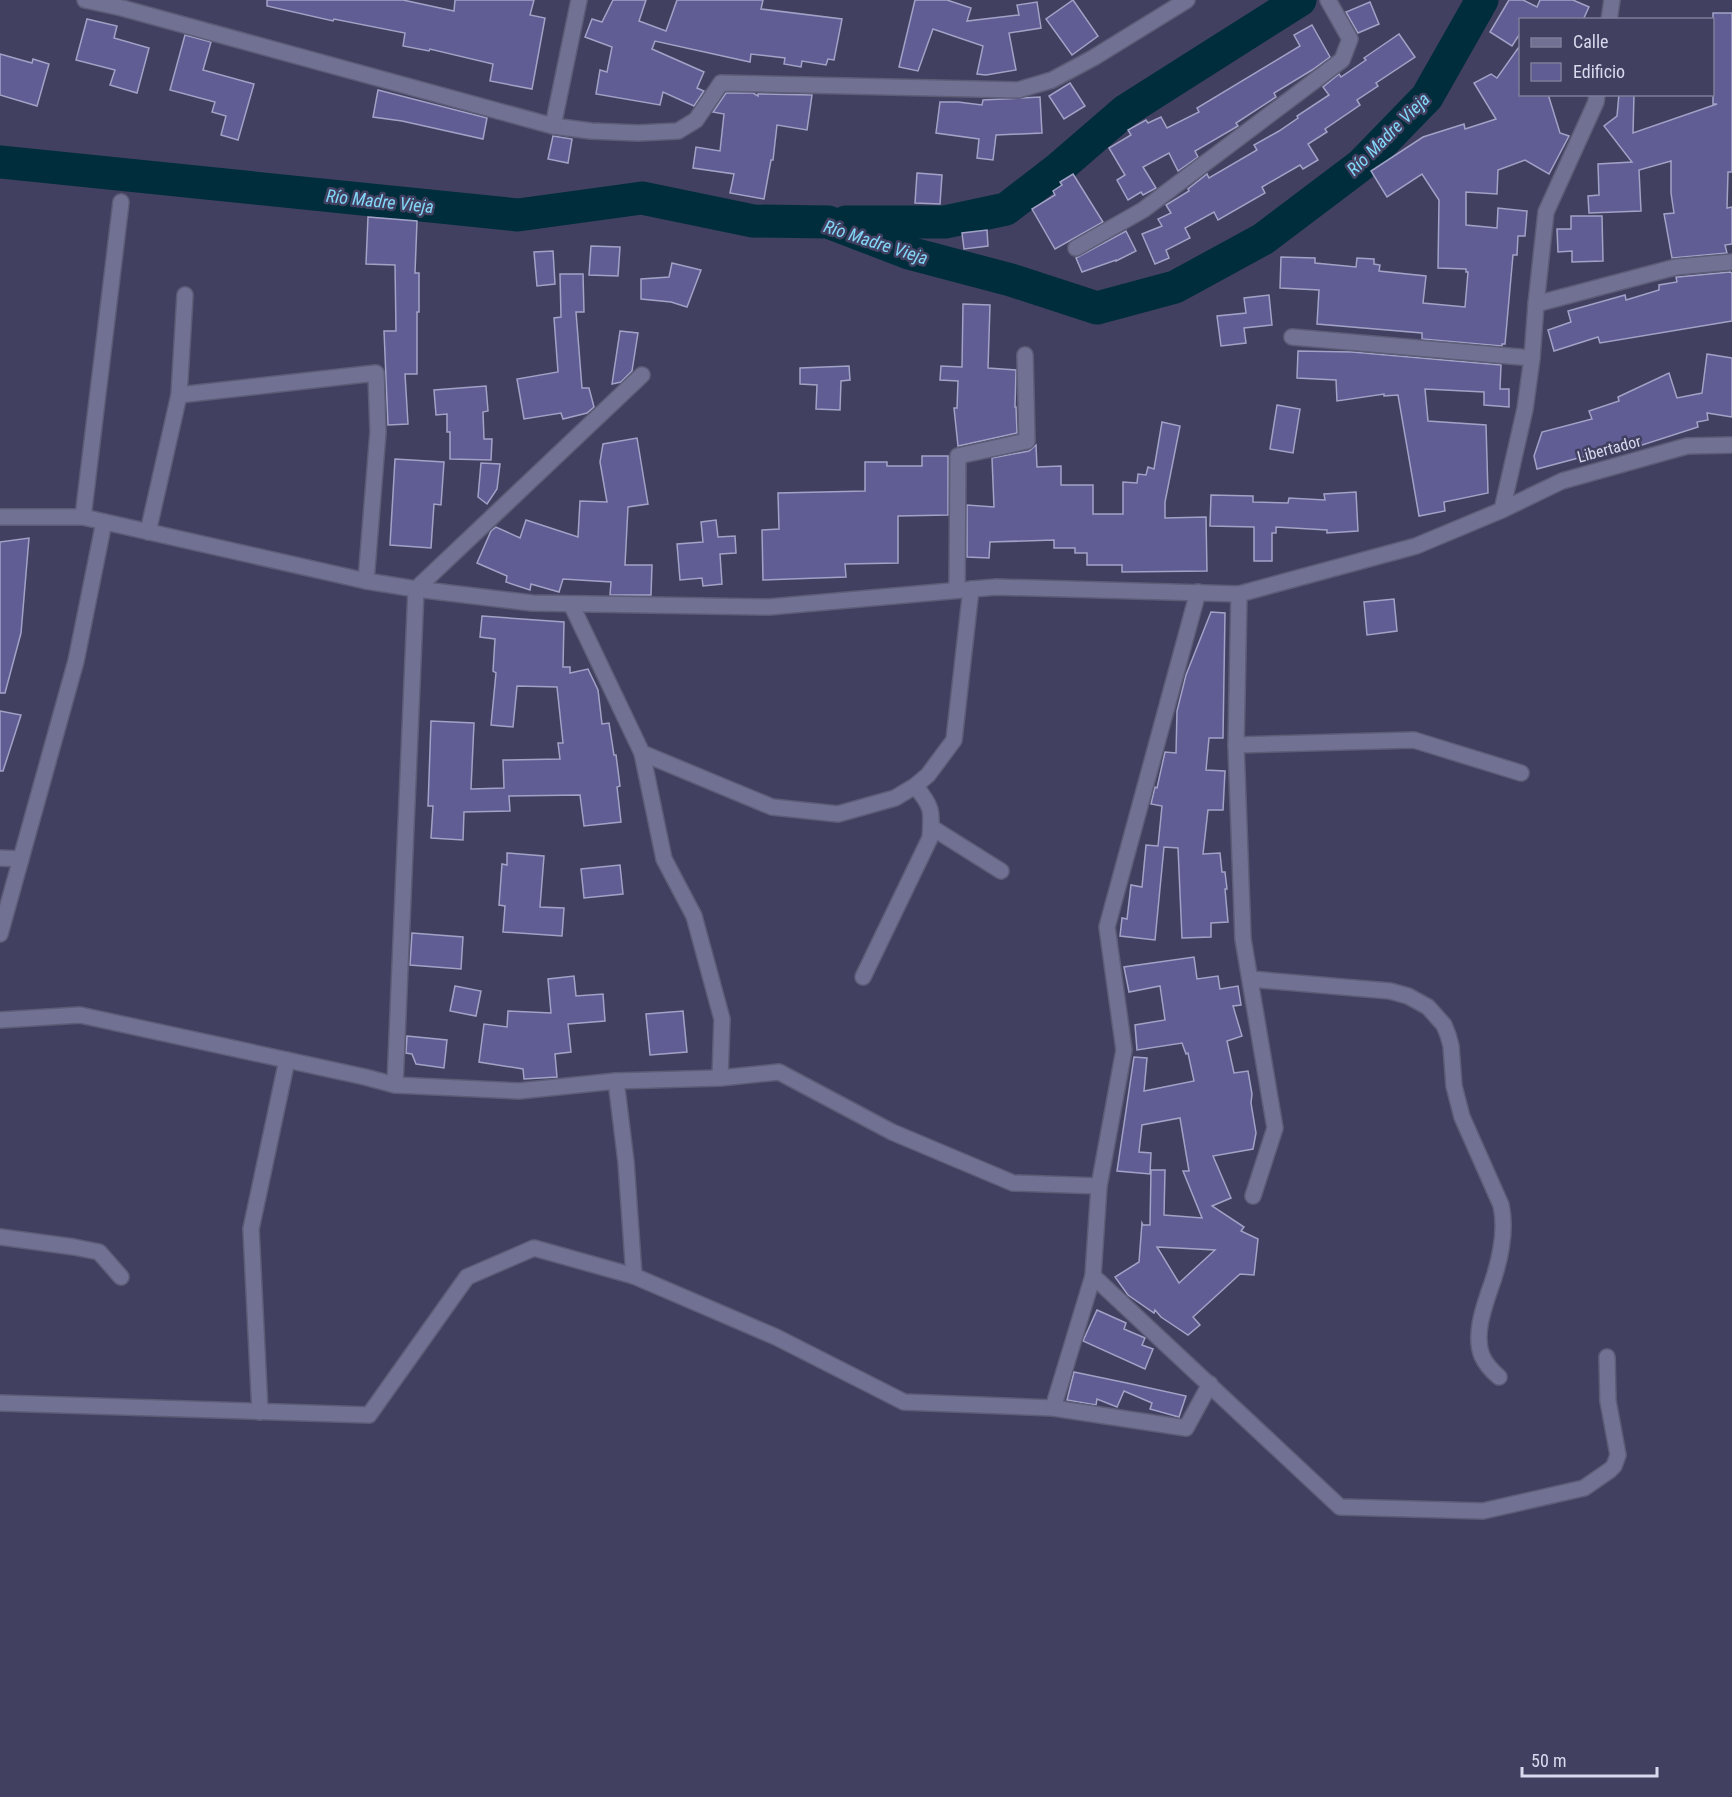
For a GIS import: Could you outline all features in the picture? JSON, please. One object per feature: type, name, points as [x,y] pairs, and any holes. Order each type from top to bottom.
[{"type":"street","points":[[85,0],[123,4],[553,126],[591,131],[638,133],[678,131],[696,120],[721,83],[1018,90],[1052,80],[1093,58],[1187,0]]},
{"type":"street","points":[[553,126],[579,0]]},
{"type":"street","points":[[1076,248],[1143,210],[1342,60],[1350,39],[1328,0]]},
{"type":"street","points":[[1609,18],[1612,0]]},
{"type":"street","points":[[1502,510],[1525,409],[1546,212],[1597,96]]},
{"type":"street","points":[[83,517],[121,202]]},
{"type":"street","points":[[1536,304],[1676,267],[1732,262]]},
{"type":"street","points":[[148,532],[179,395],[185,295]]},
{"type":"street","points":[[1292,337],[1532,358]]},
{"type":"street","points":[[642,753],[772,807],[838,814],[895,798],[928,775],[954,740],[964,589],[958,456],[1027,441],[1025,355]]},
{"type":"street","points":[[179,395],[376,372],[378,432],[366,581]]},
{"type":"street","points":[[395,1085],[416,589],[642,375]]},
{"type":"street","name":"Libertador","points":[[0,517],[83,517],[366,581],[532,603],[769,607],[996,587],[1239,594],[1416,546],[1502,510],[1562,481],[1687,446],[1732,445]]},
{"type":"street","points":[[0,934],[76,661],[104,522]]},
{"type":"street","points":[[1053,1408],[1093,1276],[1099,1186],[1124,1050],[1107,927],[1198,592]]},
{"type":"street","points":[[1239,594],[1236,745],[1243,939],[1275,1128],[1253,1196]]},
{"type":"street","points":[[571,604],[642,753],[664,858],[694,916],[722,1019],[720,1078]]},
{"type":"street","points":[[1236,745],[1414,740],[1521,773]]},
{"type":"street","points":[[863,977],[930,838],[932,813],[927,800],[915,786]]},
{"type":"street","points":[[931,826],[1001,871]]},
{"type":"street","points":[[0,858],[21,859]]},
{"type":"street","points":[[1250,979],[1390,991],[1408,996],[1428,1007],[1444,1025],[1452,1046],[1454,1086],[1462,1118],[1501,1204],[1503,1214],[1503,1236],[1481,1317],[1480,1331],[1481,1354],[1490,1369],[1500,1377]]},
{"type":"street","points":[[0,1020],[80,1015],[395,1085],[519,1091],[616,1081],[720,1078],[779,1072],[892,1132],[1013,1183],[1099,1186]]},
{"type":"street","points":[[260,1412],[251,1229],[287,1060]]},
{"type":"street","points":[[616,1081],[626,1162],[634,1276]]},
{"type":"street","points":[[0,1237],[99,1252],[122,1277]]},
{"type":"street","points":[[0,1403],[369,1415],[467,1277],[534,1248],[634,1276],[776,1337],[904,1402],[1053,1408],[1186,1428],[1210,1384]]},
{"type":"street","points":[[1093,1276],[1340,1507],[1483,1511],[1584,1488],[1598,1480],[1614,1466],[1618,1455],[1608,1401],[1607,1357]]},
{"type":"building","points":[[267,0],[403,0],[454,11],[455,0],[534,0],[530,15],[545,18],[532,89],[490,81],[493,64],[430,49],[429,51],[403,46],[405,33],[334,19],[333,21],[267,6]]},
{"type":"building","points":[[613,0],[646,0],[639,21],[666,31],[677,0],[763,0],[761,9],[842,19],[834,60],[828,59],[826,65],[802,61],[801,67],[784,64],[785,58],[751,54],[750,62],[655,41],[652,49],[704,72],[697,88],[704,91],[694,106],[663,92],[660,105],[596,94],[600,70],[607,72],[612,47],[585,37],[592,19],[602,22]]},
{"type":"building","points":[[915,0],[947,0],[971,8],[967,21],[1019,15],[1017,5],[1037,2],[1041,28],[1009,33],[1016,70],[986,75],[977,74],[983,46],[933,29],[918,71],[899,67]]},
{"type":"building","points":[[1073,0],[1098,36],[1072,55],[1046,19]]},
{"type":"building","points":[[1509,0],[1523,0],[1537,7],[1540,0],[1573,0],[1589,7],[1584,18],[1519,18],[1519,35],[1512,46],[1490,32]]},
{"type":"building","points":[[1370,2],[1379,24],[1358,33],[1346,12]]},
{"type":"building","points":[[1713,13],[1732,13],[1732,172],[1728,172],[1727,208],[1732,207],[1732,244],[1725,245],[1727,253],[1672,258],[1664,214],[1674,213],[1671,193],[1671,161],[1639,170],[1641,211],[1589,213],[1588,196],[1599,195],[1598,164],[1632,162],[1604,126],[1617,116],[1619,96],[1634,96],[1633,133],[1717,104],[1713,104]]},
{"type":"building","points":[[87,19],[117,26],[114,38],[149,48],[137,93],[110,85],[115,70],[76,60]]},
{"type":"building","points":[[1312,25],[1330,57],[1274,93],[1276,97],[1236,123],[1238,126],[1195,151],[1198,157],[1178,171],[1169,153],[1143,167],[1156,188],[1143,195],[1141,192],[1128,200],[1117,180],[1125,175],[1109,148],[1131,135],[1128,130],[1146,120],[1148,123],[1161,117],[1167,128],[1199,112],[1197,108],[1300,46],[1294,35]]},
{"type":"building","points":[[1399,34],[1415,57],[1376,83],[1378,86],[1357,100],[1360,105],[1325,129],[1327,132],[1308,144],[1318,160],[1303,169],[1300,165],[1262,187],[1265,193],[1218,220],[1214,212],[1185,228],[1190,238],[1166,250],[1169,258],[1155,264],[1142,234],[1162,226],[1158,219],[1171,213],[1166,205],[1189,191],[1188,189],[1207,174],[1209,178],[1257,150],[1254,145],[1279,131],[1329,95],[1323,87],[1339,74],[1341,77],[1366,60],[1364,58]]},
{"type":"building","points":[[185,35],[211,42],[203,70],[254,84],[238,140],[221,135],[226,116],[212,112],[215,102],[170,90]]},
{"type":"building","points":[[1519,47],[1519,96],[1549,96],[1560,133],[1569,136],[1549,174],[1525,160],[1498,170],[1497,194],[1466,192],[1466,225],[1497,228],[1498,208],[1527,211],[1525,236],[1518,236],[1517,255],[1513,255],[1505,344],[1502,346],[1422,339],[1422,333],[1317,324],[1319,290],[1280,288],[1281,257],[1315,258],[1315,263],[1356,267],[1357,258],[1374,259],[1374,264],[1380,265],[1379,271],[1426,276],[1423,303],[1465,307],[1468,272],[1466,269],[1438,268],[1439,200],[1422,174],[1387,197],[1371,171],[1423,137],[1464,124],[1465,129],[1496,119],[1474,83],[1491,74],[1497,78]]},
{"type":"building","points":[[0,54],[32,63],[33,59],[49,64],[37,106],[0,95]]},
{"type":"building","points":[[1070,83],[1085,106],[1064,119],[1049,96]]},
{"type":"building","points":[[378,90],[487,118],[483,139],[373,117]]},
{"type":"building","points":[[726,93],[753,93],[758,96],[758,94],[812,95],[807,130],[777,125],[773,160],[771,160],[764,199],[730,193],[734,174],[693,168],[696,147],[720,151],[724,114],[713,112]]},
{"type":"building","points":[[1040,97],[1042,133],[996,135],[993,160],[977,158],[979,139],[936,133],[940,102],[982,105],[983,100]]},
{"type":"building","points":[[553,136],[572,139],[568,163],[548,159]]},
{"type":"building","points":[[917,173],[942,175],[940,204],[915,203]]},
{"type":"building","points":[[1073,174],[1103,222],[1055,249],[1032,209],[1055,195],[1053,191],[1062,185],[1060,182]]},
{"type":"building","points":[[1571,216],[1602,216],[1603,261],[1572,262],[1572,251],[1558,252],[1557,229],[1571,229]]},
{"type":"building","points":[[368,217],[417,221],[415,273],[419,273],[419,312],[417,312],[417,374],[405,374],[408,424],[388,425],[384,331],[396,331],[395,265],[366,264]]},
{"type":"building","points":[[987,230],[988,246],[964,249],[962,233]]},
{"type":"building","points":[[1126,231],[1136,251],[1116,261],[1082,272],[1076,258]]},
{"type":"building","points":[[591,246],[620,247],[618,276],[589,275]]},
{"type":"building","points":[[553,251],[555,284],[537,286],[534,252]]},
{"type":"building","points":[[672,263],[701,270],[687,307],[671,302],[641,299],[641,279],[669,277]]},
{"type":"building","points":[[1732,273],[1732,321],[1600,343],[1598,337],[1554,351],[1548,330],[1571,322],[1568,311],[1625,295],[1626,300],[1659,290],[1659,285],[1677,282],[1676,277]]},
{"type":"building","points":[[560,274],[583,274],[584,312],[576,312],[582,388],[589,388],[594,407],[587,413],[563,419],[561,413],[524,419],[517,379],[558,372],[554,318],[561,317]]},
{"type":"building","points":[[1269,295],[1272,325],[1244,328],[1246,343],[1221,346],[1217,316],[1246,313],[1244,298]]},
{"type":"building","points":[[963,304],[990,305],[988,368],[1016,370],[1017,433],[958,446],[954,408],[957,408],[958,381],[940,380],[941,366],[962,367]]},
{"type":"building","points":[[620,331],[638,333],[632,371],[621,382],[612,384]]},
{"type":"building","points":[[1298,351],[1352,352],[1501,365],[1500,389],[1509,389],[1509,407],[1484,405],[1484,392],[1425,389],[1428,421],[1486,425],[1488,493],[1444,502],[1445,511],[1419,516],[1398,395],[1384,396],[1384,394],[1337,401],[1336,380],[1297,378]]},
{"type":"building","points":[[1707,354],[1732,358],[1732,417],[1707,413],[1708,420],[1697,422],[1698,427],[1588,460],[1586,456],[1537,469],[1534,456],[1542,432],[1592,419],[1589,411],[1619,401],[1618,397],[1669,373],[1677,398],[1702,393]]},
{"type":"building","points":[[849,366],[850,380],[841,381],[840,410],[816,409],[817,385],[800,384],[800,368]]},
{"type":"building","points":[[486,386],[488,411],[483,412],[484,439],[492,439],[491,460],[450,459],[447,414],[436,415],[434,390]]},
{"type":"building","points":[[1277,405],[1300,409],[1293,453],[1270,449]]},
{"type":"building","points":[[1162,422],[1180,426],[1165,502],[1165,518],[1206,517],[1207,571],[1122,572],[1122,565],[1087,565],[1087,553],[1075,553],[1075,548],[1054,548],[1054,540],[990,542],[989,558],[967,557],[967,505],[994,507],[992,458],[1029,451],[1036,445],[1037,467],[1061,466],[1061,485],[1093,485],[1093,514],[1123,514],[1123,482],[1137,483],[1138,474],[1146,475],[1148,467],[1154,469]]},
{"type":"building","points":[[637,438],[648,504],[628,507],[625,565],[652,565],[651,595],[610,595],[611,582],[563,579],[559,592],[531,584],[530,590],[506,582],[507,576],[477,563],[491,531],[496,527],[520,538],[526,520],[578,537],[580,501],[607,502],[600,462],[603,444]]},
{"type":"building","points":[[922,456],[948,456],[948,515],[898,516],[898,563],[845,564],[846,577],[763,580],[762,530],[779,529],[778,493],[865,491],[865,462],[887,462],[887,466],[922,466]]},
{"type":"building","points":[[395,459],[444,462],[441,505],[434,504],[431,548],[390,545]]},
{"type":"building","points":[[481,463],[500,464],[497,489],[487,504],[478,497]]},
{"type":"building","points":[[1356,492],[1358,531],[1327,533],[1327,530],[1276,527],[1276,533],[1272,533],[1272,561],[1254,561],[1254,527],[1210,526],[1211,495],[1253,496],[1253,502],[1288,503],[1289,498],[1325,500],[1324,494]]},
{"type":"building","points":[[716,520],[718,537],[735,536],[736,553],[720,554],[722,584],[703,586],[702,578],[680,580],[677,544],[703,542],[701,522]]},
{"type":"building","points":[[29,538],[21,633],[5,693],[0,693],[0,542]]},
{"type":"building","points":[[1394,599],[1397,631],[1367,635],[1364,602]]},
{"type":"building","points":[[1211,612],[1225,613],[1223,738],[1209,738],[1206,770],[1225,771],[1223,810],[1208,810],[1203,854],[1220,853],[1227,889],[1225,889],[1228,922],[1211,923],[1211,937],[1182,938],[1178,848],[1164,847],[1155,940],[1120,936],[1122,918],[1127,919],[1131,885],[1142,887],[1146,845],[1158,846],[1162,806],[1151,804],[1165,752],[1176,753],[1177,711],[1186,675]]},
{"type":"building","points":[[482,616],[564,622],[563,667],[570,667],[570,673],[588,669],[598,690],[602,724],[609,723],[620,786],[617,787],[621,822],[584,826],[580,795],[509,796],[510,811],[464,812],[463,840],[431,838],[433,806],[428,806],[431,721],[474,723],[471,789],[504,788],[503,760],[560,759],[558,743],[563,743],[557,687],[517,686],[513,727],[491,725],[496,673],[493,671],[495,639],[480,637]]},
{"type":"building","points":[[0,711],[21,715],[3,771],[0,771]]},
{"type":"building","points":[[507,853],[544,856],[540,907],[564,908],[562,936],[503,932],[505,906],[499,905],[502,864],[507,865]]},
{"type":"building","points":[[620,865],[623,894],[584,898],[581,869]]},
{"type":"building","points":[[412,933],[463,937],[461,969],[410,965]]},
{"type":"building","points":[[1194,957],[1197,979],[1218,976],[1220,989],[1238,986],[1241,1005],[1233,1006],[1242,1036],[1227,1041],[1234,1073],[1248,1071],[1256,1133],[1253,1149],[1213,1156],[1231,1198],[1212,1206],[1244,1227],[1241,1231],[1258,1239],[1254,1275],[1240,1274],[1193,1317],[1200,1325],[1188,1335],[1161,1317],[1155,1310],[1154,1313],[1128,1295],[1115,1277],[1139,1262],[1142,1223],[1150,1225],[1151,1170],[1165,1170],[1164,1215],[1202,1218],[1183,1171],[1189,1171],[1180,1118],[1142,1125],[1139,1152],[1151,1153],[1150,1174],[1117,1171],[1134,1057],[1147,1058],[1144,1091],[1194,1081],[1188,1053],[1186,1054],[1182,1043],[1137,1050],[1135,1025],[1165,1020],[1160,986],[1129,992],[1124,967]],"holes":[[[1157,1247],[1215,1250],[1179,1283]]]},
{"type":"building","points":[[574,976],[576,996],[603,994],[605,1021],[568,1024],[571,1052],[555,1054],[557,1077],[524,1079],[523,1069],[479,1062],[484,1024],[507,1027],[508,1011],[551,1013],[548,979]]},
{"type":"building","points":[[455,986],[481,991],[476,1016],[450,1011]]},
{"type":"building","points":[[683,1011],[687,1052],[650,1055],[646,1014]]},
{"type":"building","points":[[407,1036],[447,1040],[444,1068],[416,1064],[412,1054],[406,1053]]},
{"type":"building","points":[[1097,1310],[1126,1323],[1124,1329],[1145,1338],[1142,1345],[1153,1349],[1145,1369],[1083,1341]]},
{"type":"building","points":[[1074,1372],[1186,1396],[1179,1417],[1150,1409],[1152,1403],[1124,1391],[1117,1407],[1097,1399],[1096,1405],[1067,1400]]},
{"type":"waterway","points":[[846,222],[945,222],[1006,209],[1059,168],[1125,111],[1300,0]]},
{"type":"waterway","name":"Río Madre Vieja","points":[[0,162],[518,215],[642,198],[753,221],[828,222],[909,253],[1011,280],[1097,308],[1175,287],[1263,239],[1361,165],[1427,97],[1482,0]]}]
